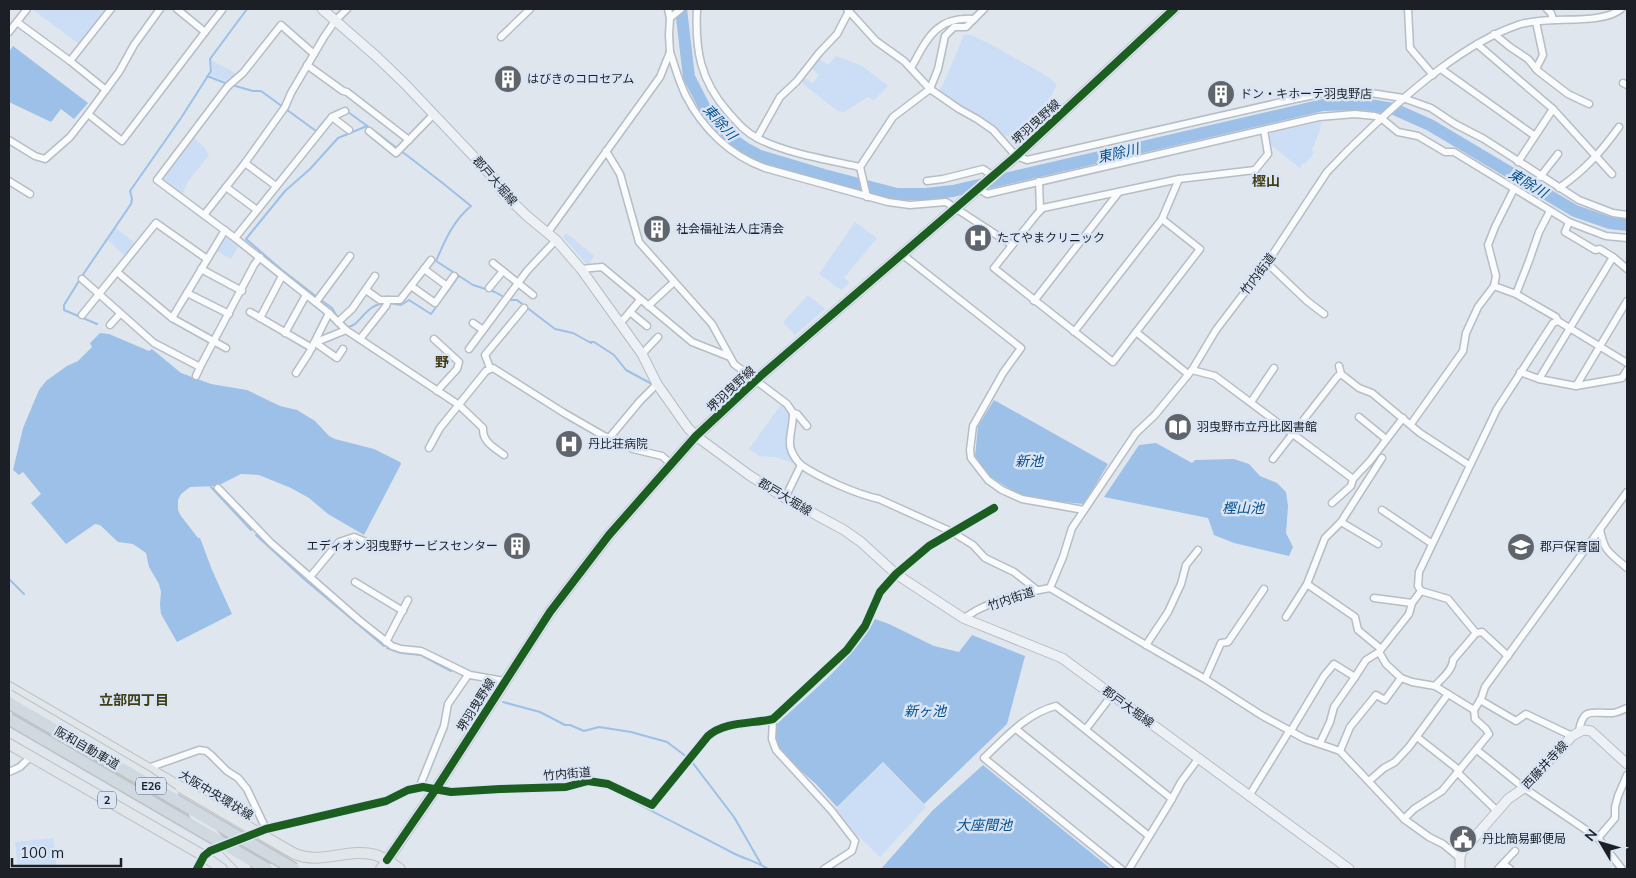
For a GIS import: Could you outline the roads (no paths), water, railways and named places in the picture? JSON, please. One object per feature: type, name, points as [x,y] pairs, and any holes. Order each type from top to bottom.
[{"type":"highway","name":"阪和自動車道","points":[[9,703],[294,869]]},
{"type":"highway","name":"阪和自動車道","points":[[9,719],[266,869]]},
{"type":"main road","name":"郡戸大堀線","points":[[322,9],[377,57],[434,114],[490,175],[502,192],[556,240],[581,269],[642,354],[657,384],[688,428],[696,436],[749,475],[785,498],[844,530],[861,542],[896,574],[963,618],[1062,658],[1349,869]]},
{"type":"main road","name":"堺羽曳野線","points":[[381,869],[436,789],[550,612],[609,535],[696,436],[756,380],[956,209],[979,192],[990,174],[1016,156],[1174,9]]},
{"type":"main road","name":"大阪中央環状線","points":[[9,687],[261,831],[293,854],[324,858],[360,853],[373,854],[387,860],[400,869]]},
{"type":"main road","name":"大阪中央環状線","points":[[9,695],[163,786],[197,816],[246,869]]},
{"type":"main road","name":"西藤井寺線","points":[[1460,858],[1461,853],[1508,799],[1524,788],[1538,770],[1576,734],[1587,730],[1591,732],[1627,764]]},
{"type":"main road","name":"2","points":[[9,744],[204,856],[222,869]]},
{"type":"main road","points":[[204,856],[230,869]]},
{"type":"main road","points":[[1460,858],[1460,869]]},
{"type":"street","points":[[9,32],[26,9]]},
{"type":"street","points":[[70,61],[111,9]]},
{"type":"street","points":[[9,140],[35,156],[45,159],[70,137],[88,114],[119,72],[134,45],[160,9]]},
{"type":"street","points":[[177,9],[205,32]]},
{"type":"street","points":[[204,215],[245,163],[285,107],[307,65],[335,22],[347,9]]},
{"type":"street","points":[[501,37],[530,9]]},
{"type":"street","points":[[668,9],[670,18],[670,52],[686,96],[699,117],[730,151],[748,162],[765,168],[867,197],[910,205],[946,202],[1012,245]]},
{"type":"street","points":[[670,18],[681,9]]},
{"type":"street","points":[[697,9],[696,32],[702,71],[718,101],[741,127],[756,138],[780,148],[860,167]]},
{"type":"street","points":[[867,197],[860,167],[894,117],[930,88],[938,70],[945,36],[954,28],[966,27],[984,9]]},
{"type":"street","points":[[1408,9],[1410,48],[1433,75]]},
{"type":"street","points":[[1547,9],[1553,19]]},
{"type":"street","name":"竹内街道","points":[[963,618],[1002,600],[1050,588],[1064,557],[1072,528],[1136,433],[1155,415],[1190,372],[1216,330],[1267,263],[1327,172],[1401,100],[1441,69],[1494,34],[1520,24],[1553,19],[1603,18],[1621,9]]},
{"type":"street","points":[[88,114],[122,140],[222,10]]},
{"type":"street","points":[[756,138],[780,97],[797,81],[837,34],[848,10],[876,40],[904,61],[930,88],[993,130],[1016,156],[1027,160],[1330,92],[1358,91],[1431,108],[1455,124],[1484,139],[1540,177],[1579,200],[1596,208],[1627,215]]},
{"type":"street","points":[[911,68],[932,33],[956,18],[974,19]]},
{"type":"street","points":[[17,22],[106,90]]},
{"type":"street","points":[[1536,22],[1543,55],[1536,68]]},
{"type":"street","points":[[314,54],[281,25],[243,73],[228,86],[157,180],[260,257],[329,313],[346,330],[459,405],[483,428],[482,434],[487,442],[504,455]]},
{"type":"street","points":[[1494,34],[1528,58],[1536,68],[1568,94],[1589,104]]},
{"type":"street","points":[[1477,44],[1553,109],[1612,174]]},
{"type":"street","points":[[548,232],[660,77],[670,52]]},
{"type":"street","points":[[307,65],[347,92],[370,114],[409,140]]},
{"type":"street","points":[[1441,69],[1535,136]]},
{"type":"street","points":[[335,85],[340,78]]},
{"type":"street","points":[[1518,162],[1553,109]]},
{"type":"street","points":[[235,238],[332,117],[345,111]]},
{"type":"street","points":[[369,131],[396,153],[434,114]]},
{"type":"street","points":[[979,192],[987,194],[1334,115],[1366,114],[1383,117],[1398,132],[1418,136],[1445,152],[1454,152],[1569,222],[1606,236],[1627,238]]},
{"type":"street","points":[[332,117],[349,130]]},
{"type":"street","points":[[1559,188],[1578,175],[1597,157],[1619,127]]},
{"type":"street","points":[[1162,219],[1200,249],[1112,362],[994,268],[1043,208],[1179,179],[1255,170],[1268,154],[1264,130]]},
{"type":"street","points":[[606,151],[620,174],[639,242],[712,324],[734,364],[787,404],[793,413],[797,414],[808,426]]},
{"type":"street","points":[[1540,177],[1558,154]]},
{"type":"street","points":[[245,163],[276,186]]},
{"type":"street","points":[[927,181],[984,169],[990,174]]},
{"type":"street","points":[[1074,332],[1162,219],[1179,179]]},
{"type":"street","points":[[9,181],[30,194]]},
{"type":"street","points":[[1039,181],[1040,210]]},
{"type":"street","points":[[226,187],[257,210]]},
{"type":"street","points":[[1410,424],[1463,351],[1466,333],[1478,307],[1494,286],[1496,276],[1488,245],[1514,189]]},
{"type":"street","points":[[1034,301],[1120,192]]},
{"type":"street","points":[[1516,294],[1539,232],[1550,211]]},
{"type":"street","points":[[1569,222],[1565,232],[1595,250],[1600,249],[1627,269]]},
{"type":"street","points":[[82,315],[156,223],[207,259]]},
{"type":"street","points":[[172,318],[225,230]]},
{"type":"street","points":[[469,349],[527,271],[556,240]]},
{"type":"street","points":[[903,254],[953,296],[1021,348],[1003,373],[972,426],[970,450],[974,464],[988,480],[1002,490],[1022,499],[1084,510]]},
{"type":"street","points":[[316,302],[342,273],[350,256]]},
{"type":"street","points":[[196,376],[260,257]]},
{"type":"street","points":[[1539,379],[1613,257]]},
{"type":"street","points":[[366,290],[380,300],[400,300],[431,260]]},
{"type":"street","points":[[493,263],[534,295]]},
{"type":"street","points":[[1267,263],[1307,301],[1324,314]]},
{"type":"street","points":[[581,269],[602,267],[692,342],[730,357]]},
{"type":"street","points":[[201,269],[242,291]]},
{"type":"street","points":[[424,269],[447,286]]},
{"type":"street","points":[[489,288],[503,271]]},
{"type":"street","points":[[117,272],[172,318],[226,348]]},
{"type":"street","points":[[260,318],[282,276]]},
{"type":"street","points":[[338,322],[352,309],[375,276]]},
{"type":"street","points":[[411,286],[435,303],[454,276]]},
{"type":"street","points":[[82,279],[154,343],[200,367]]},
{"type":"street","points":[[648,306],[674,282]]},
{"type":"street","points":[[1494,286],[1516,294],[1556,317],[1558,321],[1627,363]]},
{"type":"street","points":[[187,293],[229,314]]},
{"type":"street","points":[[285,333],[306,295]]},
{"type":"street","points":[[360,339],[386,306],[388,300]]},
{"type":"street","points":[[618,322],[624,319],[640,300]]},
{"type":"street","points":[[1576,386],[1627,301]]},
{"type":"street","points":[[490,368],[485,355],[524,308]]},
{"type":"street","points":[[250,312],[285,333],[314,345],[337,358],[343,349]]},
{"type":"street","points":[[630,312],[647,326]]},
{"type":"street","points":[[296,373],[314,345],[329,313]]},
{"type":"street","points":[[110,325],[120,314]]},
{"type":"street","points":[[1476,633],[1448,598],[1421,591],[1418,586],[1418,572],[1497,409],[1553,323],[1558,321]]},
{"type":"street","points":[[474,323],[483,330]]},
{"type":"street","points":[[314,345],[346,330]]},
{"type":"street","points":[[1136,332],[1190,372],[1214,376],[1353,478]]},
{"type":"street","points":[[642,354],[658,336]]},
{"type":"street","points":[[434,339],[463,361],[437,391]]},
{"type":"street","points":[[1339,366],[1341,374],[1359,388],[1372,393],[1420,433],[1469,465]]},
{"type":"street","points":[[429,448],[440,428],[490,368]]},
{"type":"street","points":[[490,368],[493,368],[604,436],[610,437],[633,449],[662,456],[671,464]]},
{"type":"street","points":[[1251,402],[1274,368]]},
{"type":"street","points":[[1520,372],[1539,379],[1576,386],[1622,378],[1627,370]]},
{"type":"street","points":[[1273,459],[1341,374]]},
{"type":"street","points":[[610,437],[657,384]]},
{"type":"street","points":[[793,413],[793,424],[789,440],[790,448],[800,465],[818,476],[878,499],[952,532],[973,545],[985,558],[1014,572],[1037,590]]},
{"type":"street","points":[[1359,417],[1386,439]]},
{"type":"street","points":[[1332,503],[1351,486],[1353,478],[1370,461],[1403,418]]},
{"type":"street","points":[[1286,617],[1307,584],[1326,538],[1341,522],[1382,458]]},
{"type":"street","points":[[785,498],[800,465]]},
{"type":"street","points":[[218,488],[260,532],[386,642],[398,649],[424,652],[468,675],[504,681]]},
{"type":"street","points":[[1404,819],[1414,809],[1442,791],[1489,734],[1474,719],[1474,710],[1485,687],[1627,492]]},
{"type":"street","points":[[824,869],[852,852],[855,841],[831,810],[776,750],[772,739],[773,719],[847,650],[865,626],[880,592],[896,574],[929,546],[994,508]]},
{"type":"street","points":[[1382,510],[1431,543]]},
{"type":"street","points":[[1341,522],[1378,544]]},
{"type":"street","points":[[1600,529],[1605,548],[1627,568]]},
{"type":"street","points":[[310,577],[339,542],[354,537],[373,545]]},
{"type":"street","points":[[1146,646],[1168,612],[1181,584],[1186,565],[1198,550]]},
{"type":"street","points":[[355,582],[403,611]]},
{"type":"street","points":[[1307,584],[1355,617],[1358,630],[1380,650],[1386,664],[1401,678],[1435,686],[1474,710]]},
{"type":"street","points":[[1050,588],[1146,646],[1205,678],[1261,715],[1305,739],[1340,751],[1404,819],[1429,837],[1444,844],[1460,858]]},
{"type":"street","points":[[1205,678],[1221,643],[1228,642],[1247,611],[1252,607],[1264,589]]},
{"type":"street","points":[[1320,743],[1330,722],[1334,707],[1366,660],[1380,650],[1409,614],[1412,604],[1421,591]]},
{"type":"street","points":[[1374,598],[1412,604]]},
{"type":"street","points":[[386,642],[408,600]]},
{"type":"street","points":[[1435,686],[1451,668],[1453,660],[1476,633],[1482,632],[1508,656]]},
{"type":"street","points":[[1249,796],[1324,676],[1334,664],[1356,677]]},
{"type":"street","points":[[420,788],[444,726],[448,704],[468,675]]},
{"type":"street","points":[[1340,751],[1350,727],[1376,695],[1385,700],[1401,678]]},
{"type":"street","points":[[1369,781],[1384,768],[1395,762],[1417,737],[1448,694]]},
{"type":"street","points":[[1086,729],[1112,696]]},
{"type":"street","points":[[1480,700],[1516,721],[1526,714],[1576,734],[1580,722],[1588,713],[1613,713],[1627,708]]},
{"type":"street","points":[[1121,869],[984,758],[1028,718],[1047,708],[1056,706],[1172,799]]},
{"type":"street","name":"竹内街道","points":[[204,856],[215,848],[261,831],[386,801],[402,793],[420,788],[451,792],[566,787],[588,781],[608,784],[652,805],[714,731],[734,724],[773,719]]},
{"type":"street","points":[[1016,729],[1149,836]]},
{"type":"street","points":[[1417,737],[1458,771],[1497,812]]},
{"type":"street","points":[[148,768],[199,750],[206,751],[238,778],[247,789],[261,831]]},
{"type":"street","points":[[1477,750],[1524,788],[1598,838],[1622,869]]},
{"type":"street","points":[[9,772],[20,767],[30,757]]},
{"type":"street","points":[[1129,869],[1181,782],[1198,759]]},
{"type":"street","points":[[1598,838],[1615,818],[1618,796],[1627,775]]},
{"type":"street","points":[[1510,869],[1500,866],[1514,851]]},
{"type":"street","points":[[197,869],[204,856]]},
{"type":"water","points":[[13,46],[88,103],[74,119],[61,109],[51,122],[9,102],[9,52]]},
{"type":"water","points":[[100,333],[109,334],[149,351],[152,349],[181,373],[211,384],[247,390],[280,406],[297,410],[315,421],[329,436],[374,449],[400,462],[401,464],[364,535],[328,514],[309,498],[291,488],[259,475],[241,474],[217,486],[190,487],[181,494],[178,500],[178,510],[198,538],[200,538],[232,614],[177,642],[161,614],[161,592],[159,584],[149,567],[146,553],[133,544],[118,542],[100,525],[95,524],[66,544],[31,503],[41,494],[23,472],[19,475],[13,470],[23,428],[39,390],[46,381],[67,366],[78,361],[92,347],[90,343]]},
{"type":"water","name":"新池","points":[[994,400],[1108,464],[1084,504],[1019,495],[988,475],[975,456],[978,426]]},
{"type":"water","name":"樫山池","points":[[1156,443],[1192,463],[1195,460],[1234,459],[1249,464],[1260,476],[1277,483],[1286,492],[1288,506],[1286,533],[1293,547],[1289,556],[1234,543],[1214,535],[1208,518],[1104,497],[1139,445]]},
{"type":"water","name":"新ヶ池","points":[[875,619],[934,646],[959,652],[972,635],[1025,656],[1007,724],[924,804],[883,762],[837,807],[779,749],[775,738],[777,724],[844,661],[867,633]]},
{"type":"water","name":"大座間池","points":[[983,765],[1111,869],[881,869],[933,810]]},
{"type":"waterway","points":[[97,324],[64,310],[64,305],[131,204],[130,191],[211,71],[210,59],[247,9]]},
{"type":"waterway","name":"東除川","points":[[681,9],[689,77],[706,110],[732,139],[760,156],[897,194],[926,194],[953,191],[1323,105],[1363,104],[1394,109],[1430,125],[1575,211],[1610,223],[1627,225]]},
{"type":"waterway","points":[[207,76],[228,84]]},
{"type":"waterway","points":[[232,85],[253,91],[261,91],[316,131],[335,111],[344,109]]},
{"type":"waterway","points":[[348,112],[471,206],[454,224],[436,261],[473,285],[495,292],[509,300],[517,300],[555,329],[573,333],[591,343],[594,342],[614,355],[626,370],[652,383]]},
{"type":"waterway","points":[[317,297],[246,239],[285,191],[310,169],[338,138],[367,126]]},
{"type":"waterway","points":[[390,303],[401,305],[409,300],[431,314],[458,277]]},
{"type":"waterway","points":[[321,300],[332,308],[338,318]]},
{"type":"waterway","points":[[347,327],[355,324],[367,311],[385,303]]},
{"type":"waterway","points":[[211,487],[251,530]]},
{"type":"waterway","points":[[256,535],[304,579],[384,646]]},
{"type":"waterway","points":[[9,579],[24,594]]},
{"type":"waterway","points":[[387,648],[401,653],[421,655],[451,671]]},
{"type":"waterway","points":[[503,702],[540,712],[565,725],[570,725],[584,731],[599,727],[631,732],[667,742],[687,757]]},
{"type":"waterway","points":[[692,762],[734,817],[761,864]]},
{"type":"waterway","points":[[448,795],[507,792]]},
{"type":"waterway","points":[[617,792],[733,853],[768,869]]},
{"type":"place","name":"はびきのコロセアム","points":[[508,79]]},
{"type":"place","name":"ドン・キホーテ羽曳野店","points":[[1221,94]]},
{"type":"place","name":"社会福祉法人庄清会","points":[[657,229]]},
{"type":"place","name":"たてやまクリニック","points":[[978,238]]},
{"type":"place","name":"羽曳野市立丹比図書館","points":[[1178,427]]},
{"type":"place","name":"丹比荘病院","points":[[569,444]]},
{"type":"place","name":"エディオン羽曳野サービスセンター","points":[[517,546]]},
{"type":"place","name":"郡戸保育園","points":[[1521,547]]},
{"type":"place","name":"丹比簡易郵便局","points":[[1463,839]]},
{"type":"district","name":"樫山","points":[[1266,181]]},
{"type":"district","name":"野","points":[[442,362]]},
{"type":"district","name":"立部四丁目","points":[[134,700]]}]
